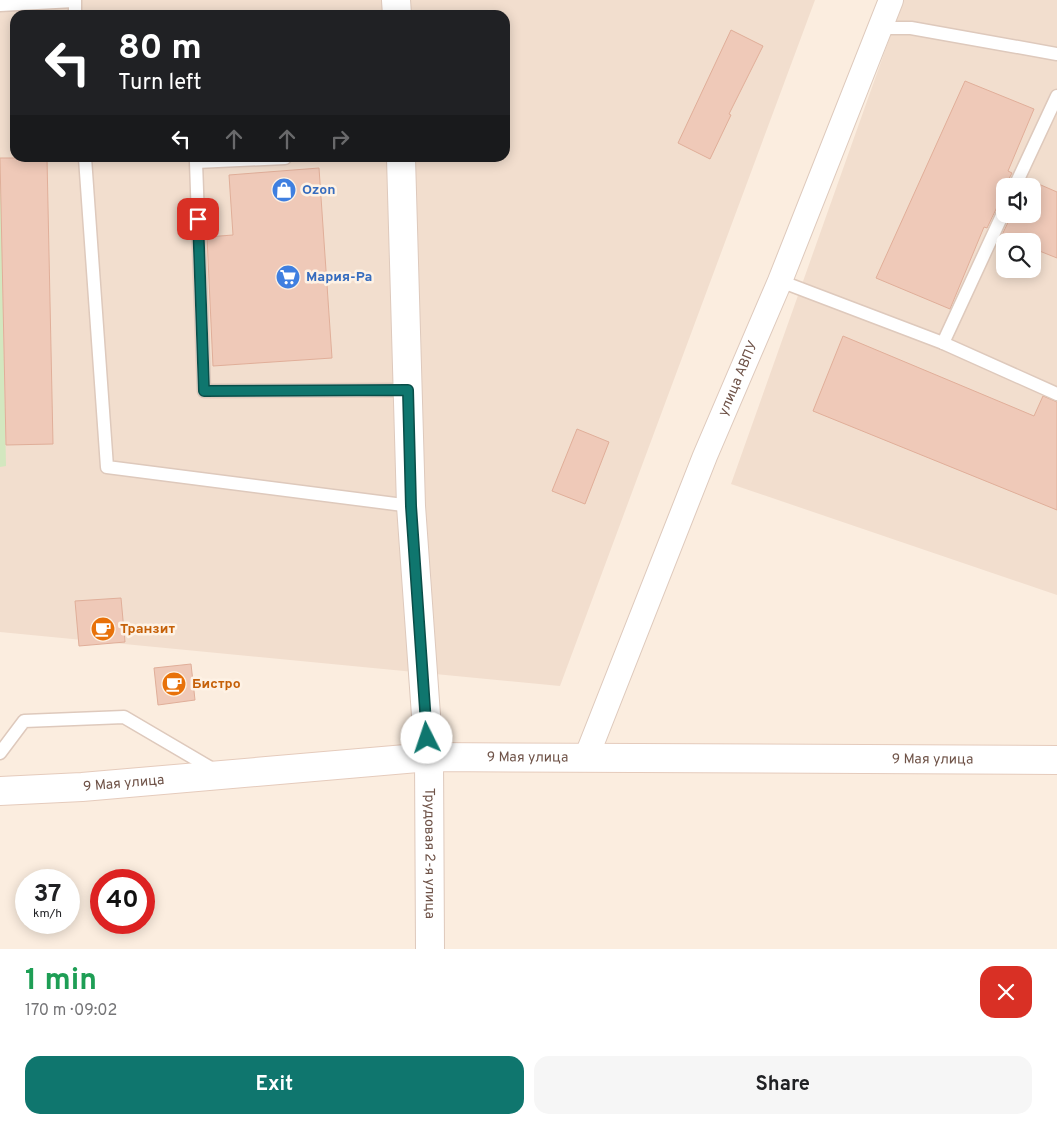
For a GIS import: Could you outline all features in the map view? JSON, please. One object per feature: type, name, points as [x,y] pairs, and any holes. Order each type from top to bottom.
[{"type":"main road","name":"Трудовая 2-я улица","points":[[401,162],[411,506],[429,757],[430,949]]},
{"type":"main road","name":"9 Мая улица","points":[[0,791],[222,775],[429,757],[1057,760]]},
{"type":"street","name":"улица АВПУ","points":[[586,758],[705,456],[780,281],[890,0]]},
{"type":"lane","points":[[0,4],[74,1]]},
{"type":"lane","points":[[880,28],[911,28],[1057,54]]},
{"type":"lane","points":[[1019,178],[1057,96]]},
{"type":"lane","points":[[85,162],[107,467],[411,506]]},
{"type":"lane","points":[[196,162],[204,391],[408,390]]},
{"type":"lane","points":[[943,343],[999,223]]},
{"type":"lane","points":[[780,281],[943,343],[1057,394]]},
{"type":"lane","points":[[0,753],[24,721],[124,717],[222,775]]},
{"type":"shaded area","points":[[0,0],[815,0],[560,686],[0,632]]},
{"type":"shaded area","points":[[903,0],[1057,0],[1057,595],[731,484]]},
{"type":"green space","points":[[0,151],[6,466],[0,467]]},
{"type":"building","points":[[731,30],[763,46],[729,114],[731,115],[710,159],[678,143]]},
{"type":"building","points":[[965,81],[1034,109],[1008,171],[1012,173],[1009,178],[996,178],[996,209],[987,228],[984,227],[950,309],[876,278]]},
{"type":"building","points":[[0,158],[10,158],[10,162],[47,162],[53,444],[6,445]]},
{"type":"building","points":[[319,168],[332,358],[213,366],[207,237],[233,235],[229,175]]},
{"type":"building","points":[[1041,185],[1057,192],[1057,258],[1041,252],[1041,233],[1003,233],[1008,223],[1041,223]]},
{"type":"building","points":[[843,336],[1034,416],[1043,396],[1057,402],[1057,510],[813,411]]},
{"type":"building","points":[[577,429],[609,442],[585,504],[552,491]]},
{"type":"building","points":[[121,598],[125,642],[79,646],[75,601]]},
{"type":"building","name":"Бистро","points":[[191,664],[195,700],[158,705],[154,668]]},
{"type":"place","name":"Ozon","points":[[284,190]]},
{"type":"place","name":"Мария-Ра","points":[[288,277]]},
{"type":"place","name":"Транзит","points":[[103,629]]},
{"type":"place","name":"Бистро","points":[[174,684]]},
{"type":"route","points":[[198,219],[204,391],[408,390],[411,506],[427,738]]}]
